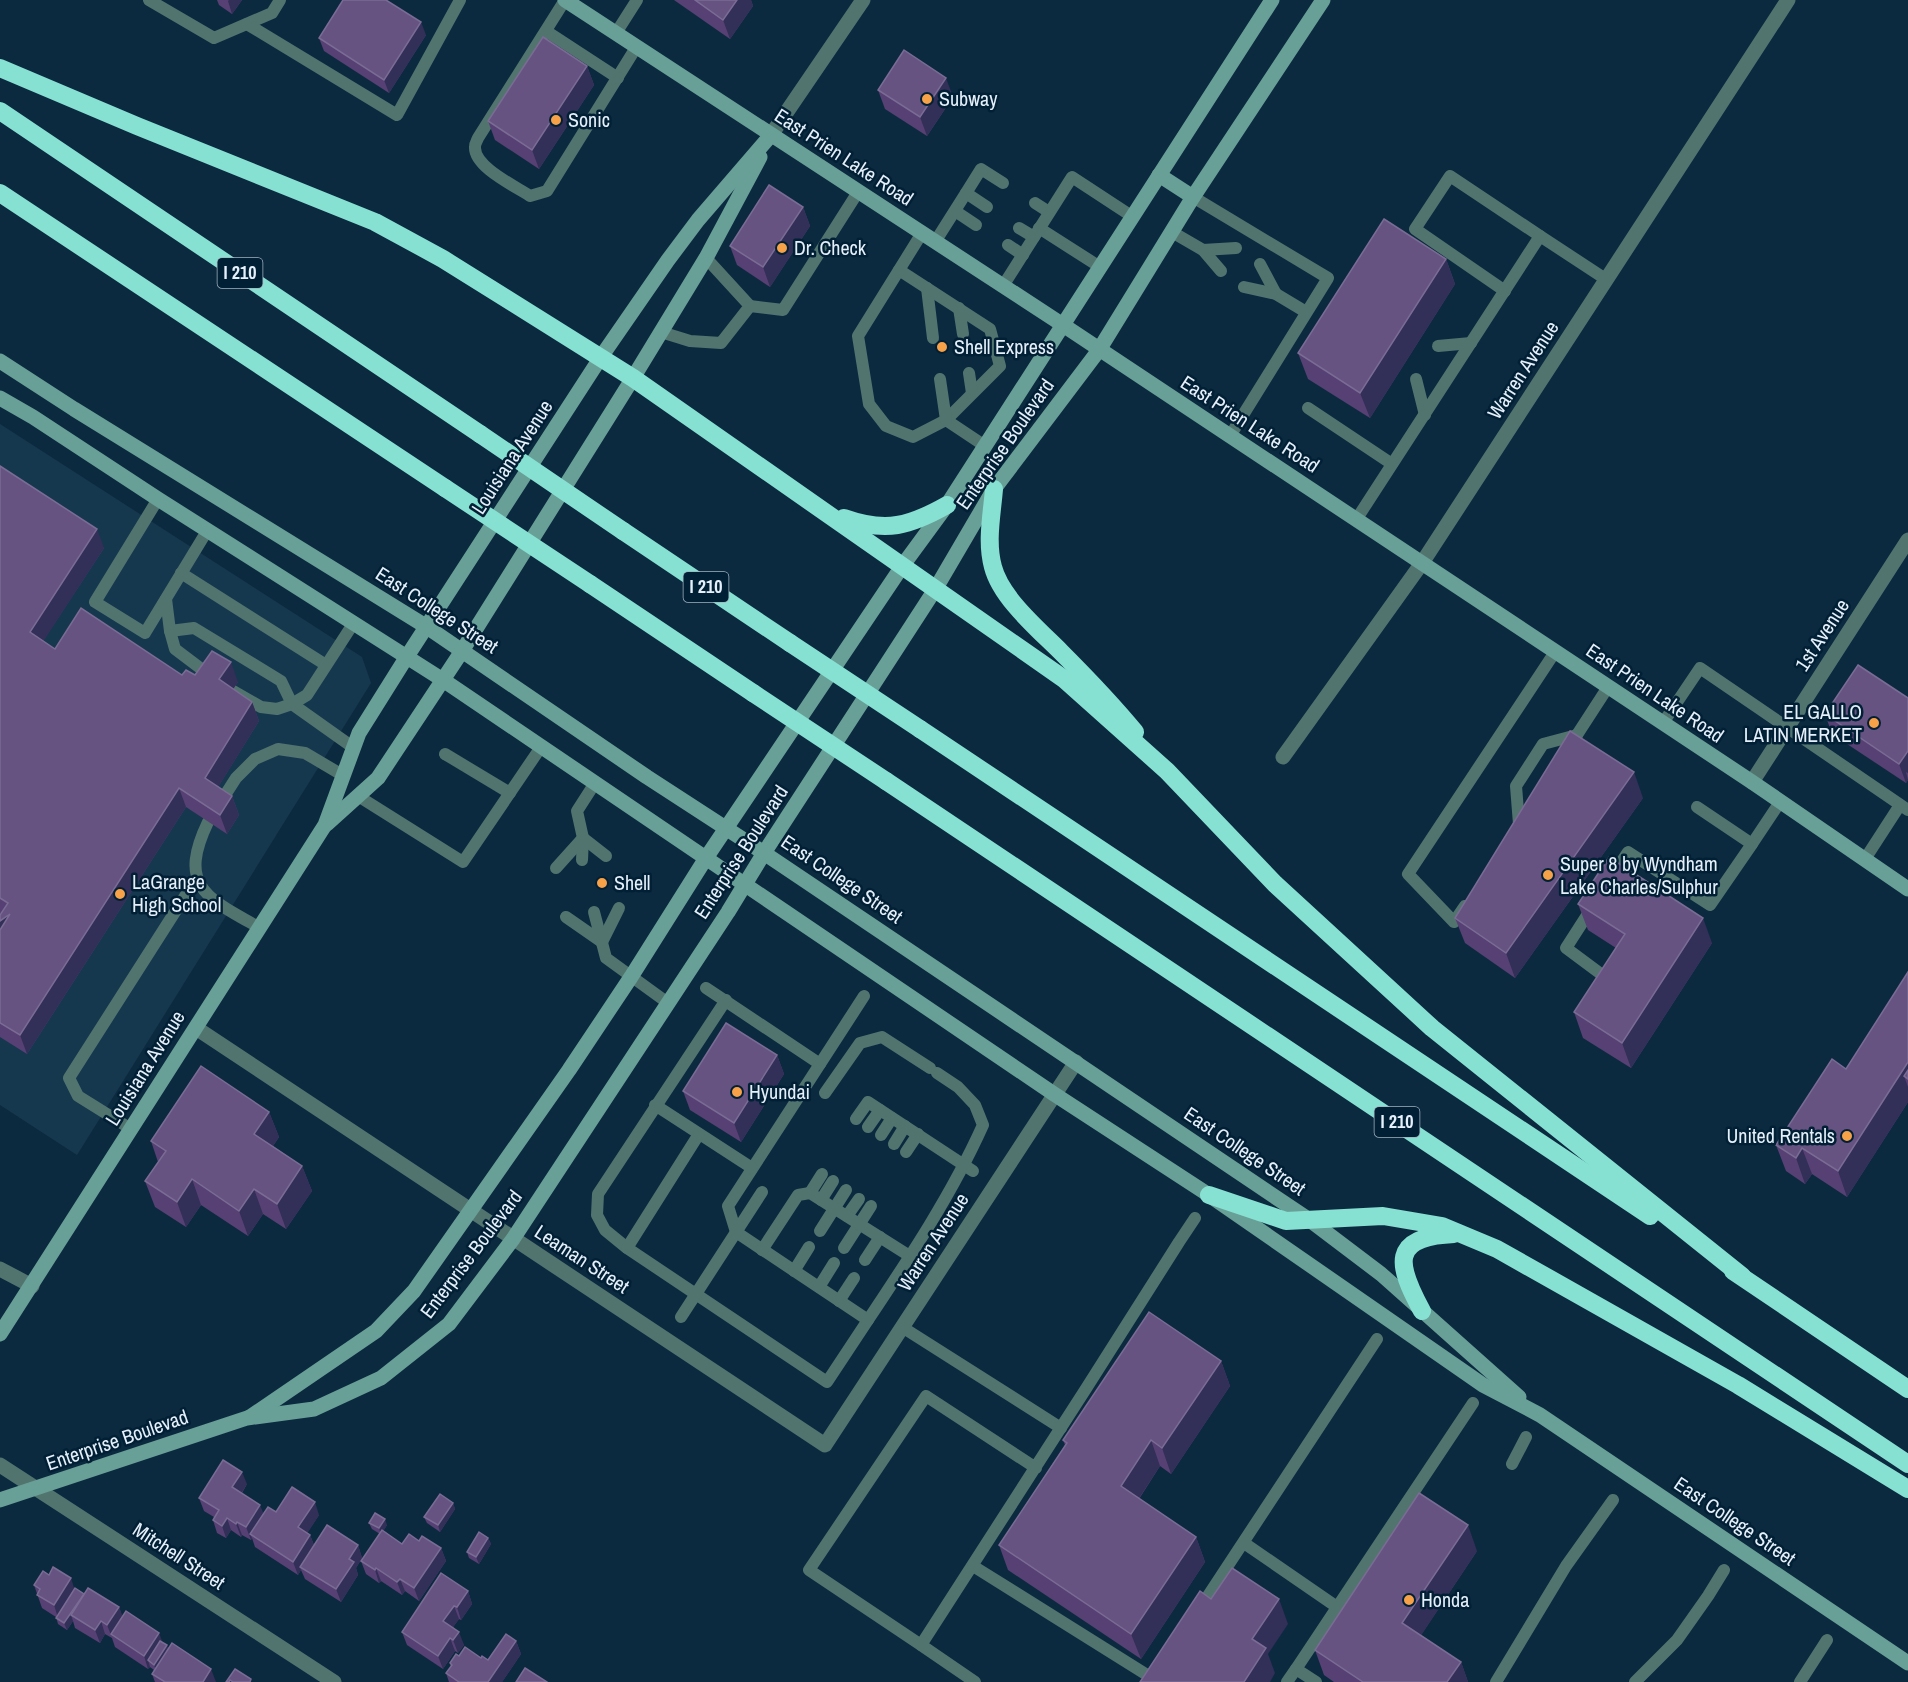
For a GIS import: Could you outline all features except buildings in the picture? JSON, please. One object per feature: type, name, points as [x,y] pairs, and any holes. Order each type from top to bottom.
[{"type":"highway","points":[[0,68],[375,222],[444,259],[633,378],[936,588],[1064,679],[1167,771]]},
{"type":"highway","name":"I 210","points":[[0,111],[790,643],[1742,1276],[1908,1389]]},
{"type":"highway","name":"I 210","points":[[0,193],[886,781],[1908,1464]]},
{"type":"highway","points":[[994,489],[990,546],[993,567],[1002,588],[1023,613],[1114,706],[1167,771],[1275,884],[1432,1028],[1742,1276]]},
{"type":"highway","points":[[815,506],[865,525],[895,526],[925,518],[947,505]]},
{"type":"highway","points":[[1209,1195],[1286,1221],[1383,1216],[1442,1226],[1465,1234],[1497,1249],[1738,1385],[1908,1489]]},
{"type":"highway","points":[[1422,1311],[1410,1288],[1403,1266],[1403,1254],[1413,1243],[1433,1235],[1465,1234]]},
{"type":"main road","name":"East Prien Lake Road","points":[[565,0],[1063,325],[1752,782],[1908,889]]},
{"type":"main road","name":"Enterprise Boulevard","points":[[247,1418],[376,1331],[414,1291],[632,977],[726,828],[903,565],[947,505],[1272,0]]},
{"type":"main road","name":"Enterprise Boulevard","points":[[247,1418],[314,1409],[381,1378],[449,1324],[513,1239],[746,884],[936,588],[994,489],[1099,350],[1193,197],[1323,0]]},
{"type":"main road","name":"Louisiana Avenue","points":[[326,825],[378,778],[462,651],[706,258],[771,135]]},
{"type":"main road","name":"Louisiana Avenue","points":[[0,1334],[326,825],[359,733],[406,658],[601,357],[698,220],[771,135]]},
{"type":"main road","points":[[1160,176],[1193,197]]},
{"type":"main road","name":"East College Street","points":[[0,361],[427,627],[647,777],[764,853],[1311,1221],[1381,1274],[1540,1415]]},
{"type":"main road","name":"East College Street","points":[[0,398],[443,680],[1054,1095],[1209,1195],[1483,1385],[1540,1415],[1908,1662]]},
{"type":"main road","name":"Enterprise Boulevad","points":[[0,1500],[247,1418]]},
{"type":"street","name":"Louisiana Avenue","points":[[771,135],[863,0]]},
{"type":"street","name":"Warren Avenue","points":[[1283,757],[1422,563],[1788,0]]},
{"type":"street","name":"1st Avenue","points":[[1752,782],[1908,540]]},
{"type":"street","name":"Leaman Street","points":[[196,1028],[825,1445]]},
{"type":"street","name":"Warren Avenue","points":[[825,1445],[1076,1062]]},
{"type":"street","points":[[0,1269],[32,1286]]},
{"type":"street","name":"Mitchell Street","points":[[0,1465],[334,1682]]},
{"type":"lane","points":[[149,0],[214,38],[272,13],[280,0]]},
{"type":"lane","points":[[247,24],[397,115],[460,0]]},
{"type":"lane","points":[[565,0],[478,138],[475,147],[479,160],[488,170],[530,196],[547,191],[637,46]]},
{"type":"lane","points":[[616,33],[637,0]]},
{"type":"lane","points":[[546,31],[618,78]]},
{"type":"lane","points":[[899,270],[990,329],[1000,366],[946,420],[914,437],[886,426],[869,404],[858,336],[899,270],[955,211],[981,169],[1003,183]]},
{"type":"lane","points":[[1505,291],[1415,229],[1450,176],[1606,279]]},
{"type":"lane","points":[[1003,286],[1072,177],[1133,217]]},
{"type":"lane","points":[[706,258],[750,306],[783,310],[858,192]]},
{"type":"lane","points":[[966,193],[987,207]]},
{"type":"lane","points":[[1193,197],[1328,278],[1230,436]]},
{"type":"lane","points":[[1035,203],[1049,212]]},
{"type":"lane","points":[[955,211],[976,225]]},
{"type":"lane","points":[[1019,228],[1036,232],[1100,267]]},
{"type":"lane","points":[[1172,232],[1203,250],[1221,271]]},
{"type":"lane","points":[[1356,520],[1540,236]]},
{"type":"lane","points":[[1008,245],[1023,255]]},
{"type":"lane","points":[[1203,250],[1236,248]]},
{"type":"lane","points":[[1260,264],[1276,294]]},
{"type":"lane","points":[[1244,287],[1276,294],[1306,312]]},
{"type":"lane","points":[[927,288],[933,338]]},
{"type":"lane","points":[[661,332],[690,341],[721,343],[750,306]]},
{"type":"lane","points":[[959,308],[963,333]]},
{"type":"lane","points":[[1438,346],[1471,343]]},
{"type":"lane","points":[[969,373],[972,393]]},
{"type":"lane","points":[[940,379],[946,420],[985,446]]},
{"type":"lane","points":[[1416,379],[1425,415]]},
{"type":"lane","points":[[1308,408],[1392,464]]},
{"type":"lane","points":[[158,499],[95,602],[145,633],[207,531]]},
{"type":"lane","points":[[181,573],[326,665]]},
{"type":"lane","points":[[166,599],[175,649],[213,678]]},
{"type":"lane","points":[[232,690],[261,706],[277,709],[292,704],[307,695],[353,624]]},
{"type":"lane","points":[[170,631],[194,628],[280,681],[292,704],[354,748]]},
{"type":"lane","points":[[1473,893],[1454,922],[1408,874],[1555,651]]},
{"type":"lane","points":[[1663,723],[1700,668],[1787,726],[1904,807],[1865,859]]},
{"type":"lane","points":[[1568,749],[1608,687]]},
{"type":"lane","points":[[1530,807],[1515,829],[1516,786],[1543,744],[1577,735]]},
{"type":"lane","points":[[358,796],[463,862],[541,747]]},
{"type":"lane","points":[[220,803],[236,778],[255,759],[278,749],[305,753],[344,776]]},
{"type":"lane","points":[[446,753],[510,793]]},
{"type":"lane","points":[[582,860],[583,838],[577,811],[595,783]]},
{"type":"lane","points":[[1605,977],[1566,948],[1628,852],[1710,904],[1780,802]]},
{"type":"lane","points":[[1697,807],[1752,844]]},
{"type":"lane","points":[[131,1129],[78,1096],[69,1078],[196,879],[195,859],[199,842],[208,822]]},
{"type":"lane","points":[[583,838],[606,856]]},
{"type":"lane","points":[[556,868],[583,838]]},
{"type":"lane","points":[[196,879],[225,909],[260,928]]},
{"type":"lane","points":[[602,942],[619,908]]},
{"type":"lane","points":[[594,912],[606,958],[668,1003]]},
{"type":"lane","points":[[566,917],[602,942]]},
{"type":"lane","points":[[706,987],[820,1064]]},
{"type":"lane","points":[[864,996],[728,1206],[736,1232],[868,1320]]},
{"type":"lane","points":[[726,1000],[598,1194],[597,1215],[605,1230],[627,1248],[827,1382],[913,1258],[969,1168],[983,1125],[975,1105],[958,1087],[882,1037],[860,1042],[825,1093]]},
{"type":"lane","points":[[856,1119],[868,1102],[969,1168]]},
{"type":"lane","points":[[656,1105],[752,1168]]},
{"type":"lane","points":[[868,1127],[880,1110]]},
{"type":"lane","points":[[881,1135],[892,1118]]},
{"type":"lane","points":[[894,1144],[905,1126]]},
{"type":"lane","points":[[627,1248],[699,1134]]},
{"type":"lane","points":[[906,1152],[918,1134]]},
{"type":"lane","points":[[815,1196],[827,1178]]},
{"type":"lane","points":[[819,1231],[846,1190]]},
{"type":"lane","points":[[681,1317],[762,1192]]},
{"type":"lane","points":[[762,1250],[798,1195],[815,1196],[913,1258]]},
{"type":"lane","points":[[847,1216],[859,1199]]},
{"type":"lane","points":[[844,1248],[871,1206]]},
{"type":"lane","points":[[921,1645],[1195,1218]]},
{"type":"lane","points":[[865,1260],[880,1237]]},
{"type":"lane","points":[[794,1270],[809,1247]]},
{"type":"lane","points":[[819,1287],[834,1263]]},
{"type":"lane","points":[[839,1301],[854,1278]]},
{"type":"lane","points":[[902,1327],[1061,1428]]},
{"type":"lane","points":[[1191,1620],[1244,1544],[1377,1339]]},
{"type":"lane","points":[[975,1682],[809,1570],[926,1396],[1036,1468]]},
{"type":"lane","points":[[1287,1682],[1473,1403]]},
{"type":"lane","points":[[1512,1464],[1526,1437]]},
{"type":"lane","points":[[1496,1682],[1566,1566],[1613,1500]]},
{"type":"lane","points":[[1244,1544],[1337,1607]]},
{"type":"lane","points":[[973,1566],[1153,1676]]},
{"type":"lane","points":[[1635,1682],[1677,1640],[1724,1570]]},
{"type":"lane","points":[[1800,1682],[1827,1640]]},
{"type":"lane","points":[[1296,1669],[1316,1682]]},
{"type":"shaded area","name":"LaGrange High School","points":[[0,424],[362,657],[371,683],[77,1155],[0,1105]]},
{"type":"place","name":"Subway","points":[[927,99]]},
{"type":"place","name":"Sonic","points":[[556,120]]},
{"type":"place","name":"Dr. Check","points":[[782,248]]},
{"type":"place","name":"Shell Express","points":[[942,347]]},
{"type":"place","name":"EL GALLO LATIN MERKET","points":[[1874,723]]},
{"type":"place","name":"Super 8 by Wyndham Lake Charles/Sulphur","points":[[1548,875]]},
{"type":"place","name":"Shell","points":[[602,883]]},
{"type":"place","name":"LaGrange High School","points":[[120,894]]},
{"type":"place","name":"Hyundai","points":[[737,1092]]},
{"type":"place","name":"United Rentals","points":[[1847,1136]]},
{"type":"place","name":"Honda","points":[[1409,1600]]}]
